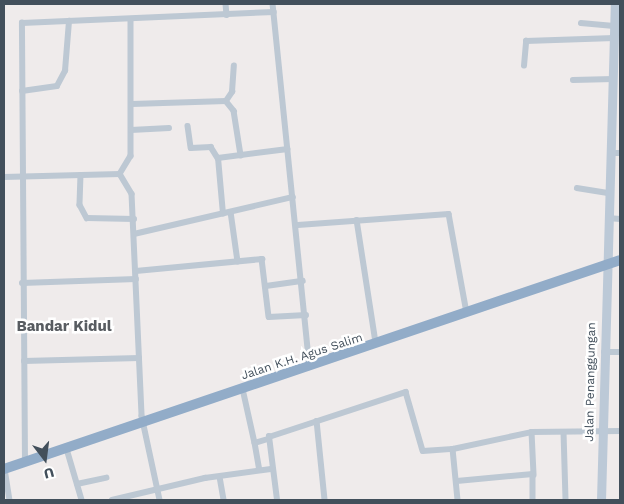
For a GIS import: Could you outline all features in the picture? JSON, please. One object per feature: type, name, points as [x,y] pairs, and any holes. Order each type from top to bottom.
[{"type":"highway","name":"Jalan K.H. Agus Salim","points":[[4,469],[377,345],[620,260]]},
{"type":"main road","name":"Jalan Penanggungan","points":[[601,500],[608,193],[616,97],[613,80],[617,56],[614,38],[615,4]]},
{"type":"street","points":[[226,4],[227,15]]},
{"type":"street","points":[[273,4],[287,150],[298,225],[310,367]]},
{"type":"street","points":[[615,4],[620,4]]},
{"type":"street","points":[[25,463],[22,283],[22,24],[274,12]]},
{"type":"street","points":[[120,174],[130,160],[132,104],[131,20]]},
{"type":"street","points":[[22,91],[57,86],[65,71],[68,21]]},
{"type":"street","points":[[581,23],[614,26]]},
{"type":"street","points":[[524,66],[526,41],[614,38]]},
{"type":"street","points":[[226,102],[232,92],[234,66]]},
{"type":"street","points":[[574,80],[613,80]]},
{"type":"street","points":[[132,104],[226,102],[234,111],[241,155]]},
{"type":"street","points":[[188,126],[192,148],[211,147],[218,158],[223,214]]},
{"type":"street","points":[[131,130],[169,128]]},
{"type":"street","points":[[218,158],[287,150]]},
{"type":"street","points":[[610,153],[620,153]]},
{"type":"street","points":[[4,177],[120,174]]},
{"type":"street","points":[[120,174],[131,188],[134,219],[142,423],[160,500]]},
{"type":"street","points":[[81,175],[80,205],[87,218],[134,219]]},
{"type":"street","points":[[576,188],[608,193]]},
{"type":"street","points":[[134,234],[293,197]]},
{"type":"street","points":[[231,212],[238,262]]},
{"type":"street","points":[[298,225],[449,214],[467,312]]},
{"type":"street","points":[[608,218],[620,219]]},
{"type":"street","points":[[357,220],[377,345]]},
{"type":"street","points":[[136,270],[262,259],[272,319],[306,316]]},
{"type":"street","points":[[22,283],[136,279]]},
{"type":"street","points":[[266,286],[303,281]]},
{"type":"street","points":[[604,352],[620,352]]},
{"type":"street","points":[[24,361],[139,358]]},
{"type":"street","points":[[243,389],[260,470]]},
{"type":"street","points":[[255,442],[406,392],[423,450],[453,449],[532,432],[620,431]]},
{"type":"street","points":[[317,421],[325,500]]},
{"type":"street","points":[[532,432],[533,500]]},
{"type":"street","points":[[564,432],[566,500]]},
{"type":"street","points":[[268,439],[277,500]]},
{"type":"street","points":[[67,448],[82,500]]},
{"type":"street","points":[[453,449],[458,500]]},
{"type":"street","points":[[4,469],[10,500]]},
{"type":"street","points":[[112,500],[220,477],[272,469]]},
{"type":"street","points":[[457,481],[534,475]]},
{"type":"street","points":[[220,477],[224,500]]},
{"type":"street","points":[[78,484],[106,478]]},
{"type":"district","name":"Bandar Kidul","points":[[64,327]]}]
